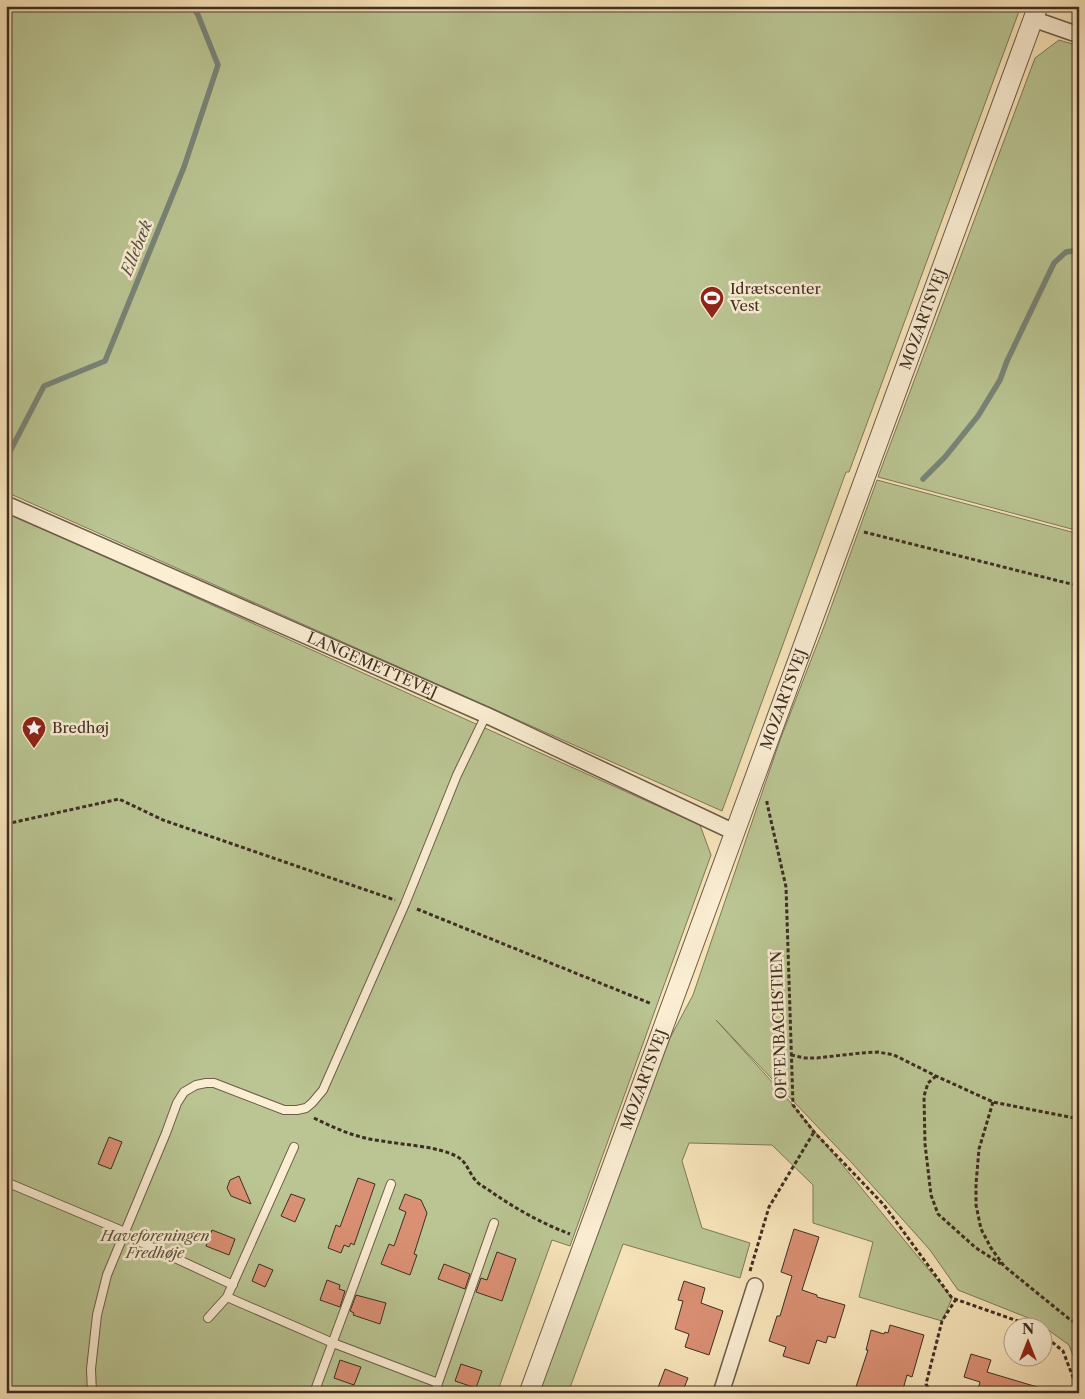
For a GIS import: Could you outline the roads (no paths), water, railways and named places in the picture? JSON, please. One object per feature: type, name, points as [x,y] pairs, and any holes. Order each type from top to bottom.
[{"type":"street","points":[[1035,13],[1079,35]]},
{"type":"street","name":"MOZARTSVEJ","points":[[529,1393],[1035,13]]},
{"type":"street","name":"LANGEMETTEVEJ","points":[[6,504],[486,715],[734,832]]},
{"type":"street","points":[[722,1393],[755,1286]]},
{"type":"lane","points":[[92,1393],[91,1370],[97,1315],[107,1275],[166,1133],[176,1103],[184,1092],[206,1082],[214,1082],[284,1110],[306,1108],[323,1090],[406,904],[457,775],[486,715]]},
{"type":"lane","points":[[208,1318],[227,1297],[294,1147]]},
{"type":"lane","points":[[6,1182],[125,1232],[134,1239],[233,1284]]},
{"type":"lane","points":[[314,1393],[391,1184]]},
{"type":"lane","points":[[435,1393],[494,1223]]},
{"type":"lane","points":[[227,1297],[333,1343],[438,1383]]},
{"type":"waterway","name":"Ellebæk","points":[[6,459],[44,386],[105,361],[184,167],[218,65],[198,15],[192,6]]},
{"type":"waterway","points":[[923,479],[945,457],[978,416],[1000,380],[1007,361],[1054,263],[1066,252],[1079,250]]},
{"type":"place","name":"Idrætscenter Vest","points":[[712,319]]},
{"type":"place","name":"Bredhøj","points":[[34,749]]},
{"type":"park label","name":"Haveforeningen Fredhøje","points":[[155,1244]]}]
